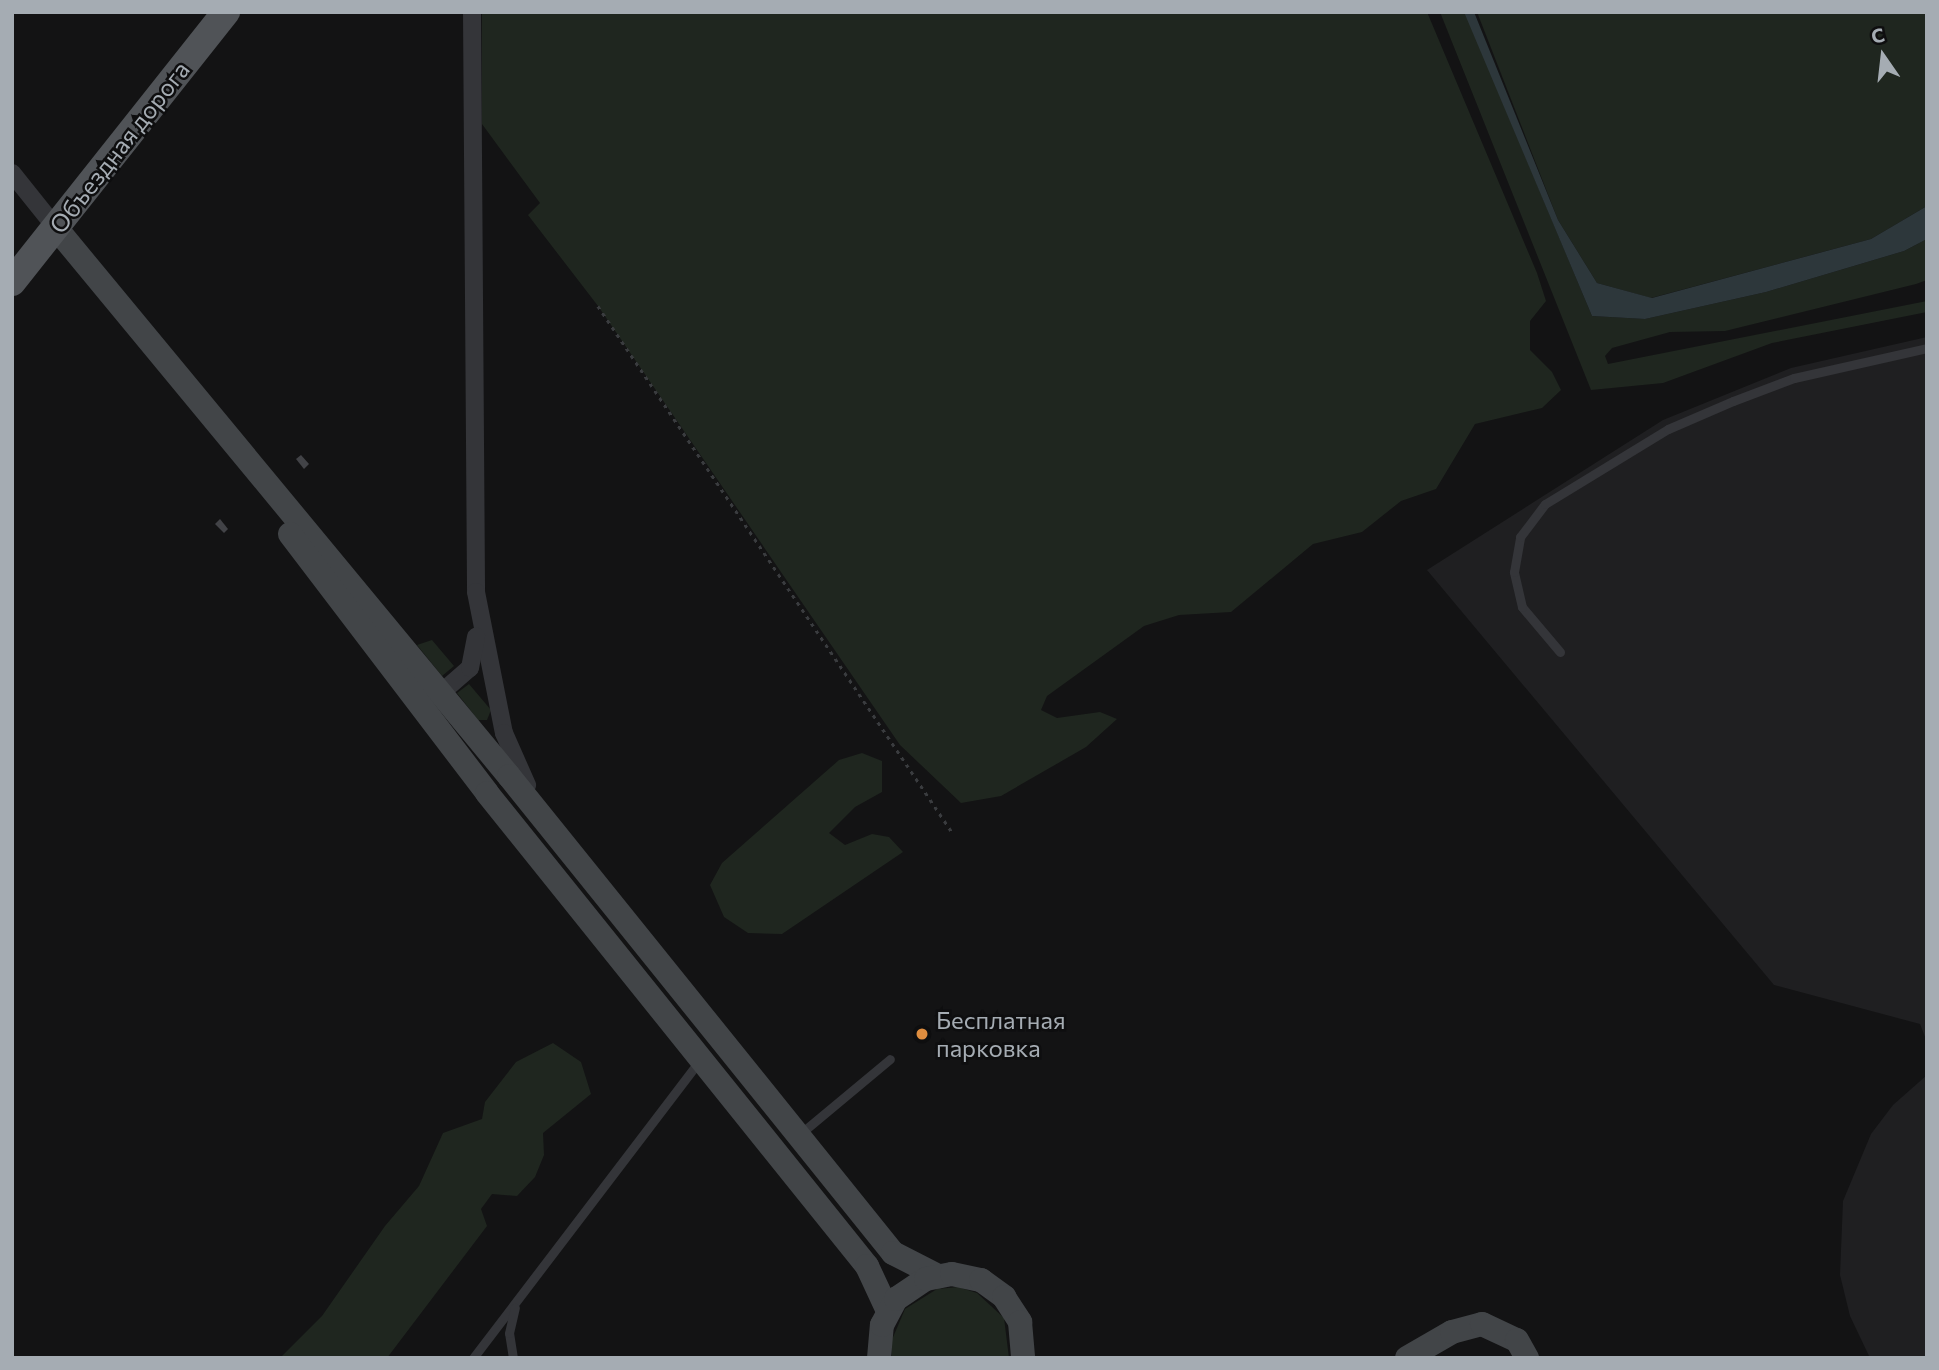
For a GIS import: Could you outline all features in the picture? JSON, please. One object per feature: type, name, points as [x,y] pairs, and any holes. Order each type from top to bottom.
[{"type":"main road","name":"Объездная дорога","points":[[12,282],[226,12]]},
{"type":"main road","points":[[56,228],[441,693],[513,772],[550,826],[893,1253],[938,1276]]},
{"type":"main road","points":[[56,228],[487,793],[867,1266],[887,1311]]},
{"type":"main road","points":[[487,793],[513,772]]},
{"type":"main road","points":[[879,1358],[878,1339],[887,1311],[905,1291],[938,1276],[967,1276],[1004,1297],[1020,1322],[1023,1358]]},
{"type":"main road","points":[[1407,1358],[1452,1332],[1482,1324],[1496,1326],[1517,1340],[1527,1358]]},
{"type":"street","points":[[441,693],[473,664],[476,592],[473,12]]},
{"type":"street","points":[[12,173],[56,228]]},
{"type":"street","points":[[476,592],[494,694],[513,772]]},
{"type":"lane","points":[[1560,652],[1522,607],[1514,572],[1520,537],[1545,504],[1668,429],[1733,401],[1794,378],[1927,348]]},
{"type":"lane","points":[[473,1358],[701,1059]]},
{"type":"lane","points":[[798,1135],[890,1059]]},
{"type":"lane","points":[[513,1358],[509,1327],[520,1296]]},
{"type":"path","points":[[598,306],[952,832]]},
{"type":"shaded area","points":[[482,12],[1427,12],[1537,273],[1546,301],[1530,321],[1530,350],[1552,372],[1561,390],[1542,408],[1475,424],[1436,489],[1401,501],[1362,532],[1313,544],[1231,612],[1179,615],[1144,626],[1047,696],[1041,710],[1057,718],[1100,712],[1117,719],[1086,747],[1001,796],[961,803],[900,745],[598,306],[528,215],[540,203],[482,124]]},
{"type":"shaded area","points":[[1440,12],[1465,12],[1592,316],[1645,319],[1766,292],[1904,251],[1927,239],[1927,280],[1725,331],[1670,332],[1612,348],[1605,356],[1608,364],[1927,301],[1927,312],[1772,343],[1663,383],[1591,390]]},
{"type":"shaded area","points":[[1464,12],[1474,12],[1558,220],[1597,283],[1652,298],[1871,239],[1927,206],[1927,239],[1904,251],[1766,292],[1645,319],[1592,316]]},
{"type":"shaded area","points":[[1477,12],[1927,12],[1927,206],[1871,239],[1651,298],[1597,283],[1558,220]]},
{"type":"shaded area","points":[[1927,337],[1927,1042],[1920,1024],[1774,985],[1427,570],[1663,420],[1791,368]]},
{"type":"shaded area","points":[[432,640],[454,666],[442,676],[417,645]]},
{"type":"shaded area","points":[[469,684],[491,710],[487,720],[478,720],[457,693]]},
{"type":"shaded area","points":[[862,753],[882,761],[882,792],[855,807],[829,833],[845,845],[872,834],[889,837],[903,852],[782,934],[748,933],[724,917],[710,885],[722,863],[839,760]]},
{"type":"shaded area","points":[[553,1043],[581,1062],[591,1094],[543,1133],[544,1155],[535,1177],[517,1196],[492,1194],[481,1209],[487,1226],[387,1358],[280,1358],[322,1316],[385,1226],[419,1186],[443,1133],[482,1119],[485,1102],[516,1062]]},
{"type":"shaded area","points":[[1927,1075],[1927,1358],[1870,1358],[1850,1316],[1840,1275],[1843,1201],[1871,1134],[1893,1105]]},
{"type":"shaded area","points":[[958,1287],[977,1293],[1004,1318],[1009,1358],[892,1358],[891,1342],[905,1309],[937,1289]]},
{"type":"building","points":[[301,455],[309,464],[304,469],[296,459]]},
{"type":"building","points":[[220,519],[228,529],[224,533],[215,524]]},
{"type":"place","name":"Бесплатная парковка","points":[[922,1034]]}]
